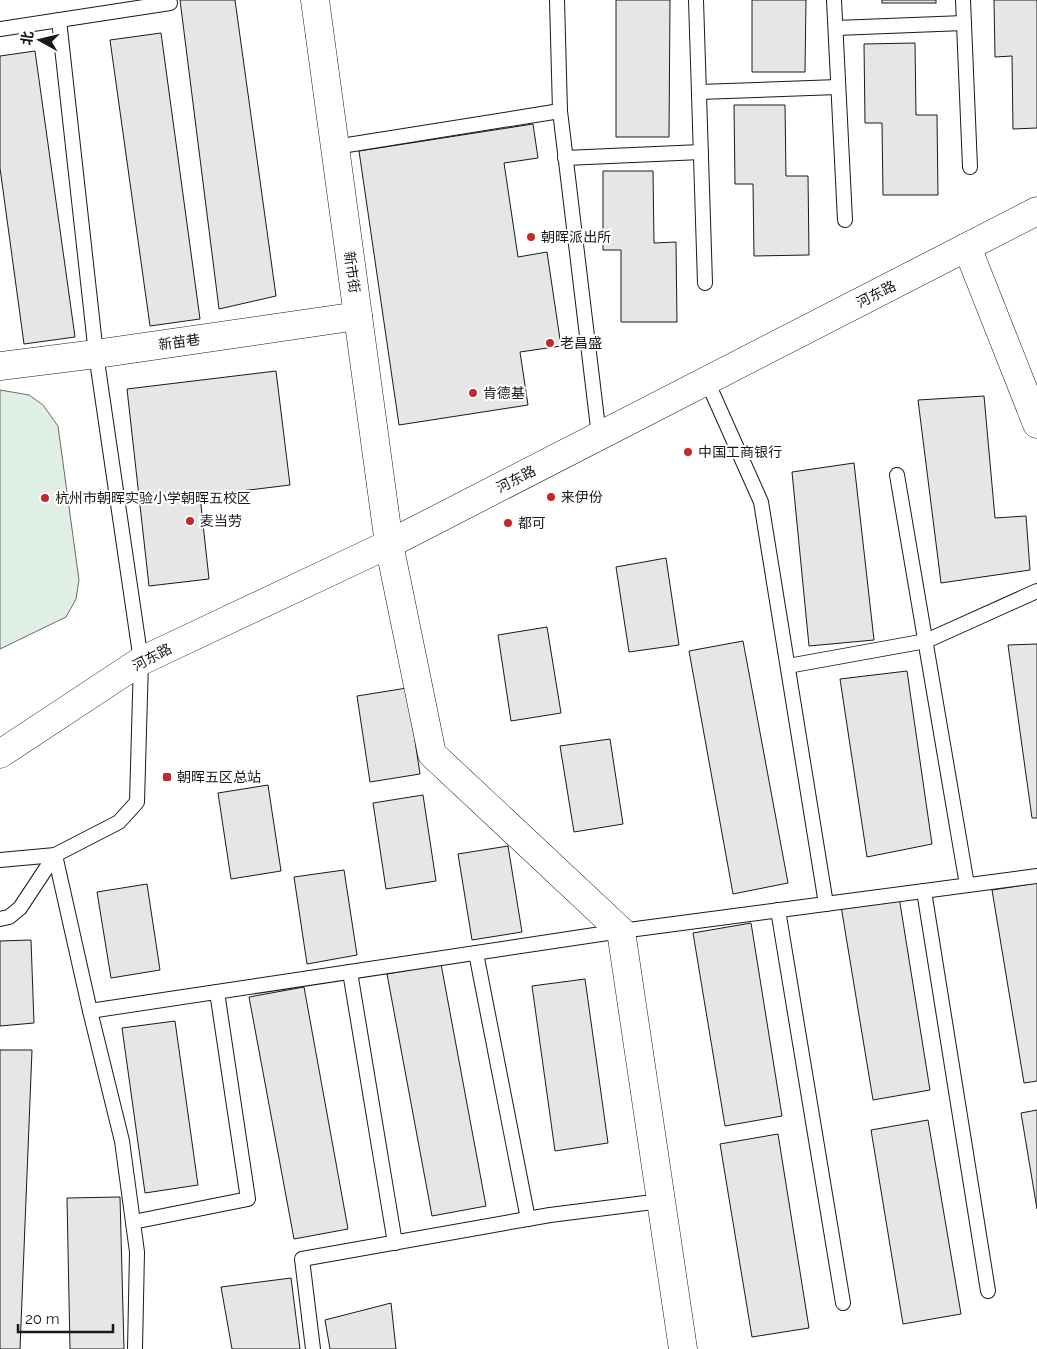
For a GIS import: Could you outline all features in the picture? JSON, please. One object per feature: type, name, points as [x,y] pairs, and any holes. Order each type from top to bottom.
[{"type":"street","name":"新市街","points":[[315,0],[389,544],[432,754],[621,931]]},
{"type":"street","name":"河东路","points":[[0,754],[141,661],[389,544],[1037,210]]},
{"type":"street","points":[[967,247],[1037,424]]},
{"type":"street","name":"新苗巷","points":[[0,366],[358,316]]},
{"type":"street","points":[[621,931],[683,1349]]},
{"type":"lane","points":[[557,0],[560,110],[599,436]]},
{"type":"lane","points":[[696,0],[705,282]]},
{"type":"lane","points":[[834,0],[845,220]]},
{"type":"lane","points":[[963,0],[970,167]]},
{"type":"lane","points":[[0,29],[170,3]]},
{"type":"lane","points":[[0,860],[55,855],[120,822],[136,802],[141,661],[96,354],[58,20]]},
{"type":"lane","points":[[836,28],[964,23]]},
{"type":"lane","points":[[699,92],[838,86]]},
{"type":"lane","points":[[335,147],[560,110]]},
{"type":"lane","points":[[565,158],[701,152]]},
{"type":"lane","points":[[707,380],[762,502],[826,904]]},
{"type":"lane","points":[[897,475],[967,886]]},
{"type":"lane","points":[[788,666],[926,641],[1037,591]]},
{"type":"lane","points":[[0,919],[9,917],[20,908],[55,855]]},
{"type":"lane","points":[[55,855],[90,1011],[122,1141],[137,1252],[134,1349]]},
{"type":"lane","points":[[90,1011],[621,931],[1037,876]]},
{"type":"lane","points":[[924,891],[988,1291]]},
{"type":"lane","points":[[778,910],[843,1303]]},
{"type":"lane","points":[[476,953],[528,1219]]},
{"type":"lane","points":[[350,972],[395,1243]]},
{"type":"lane","points":[[133,1222],[248,1200],[216,992]]},
{"type":"lane","points":[[313,1349],[302,1259],[528,1219],[661,1201]]},
{"type":"green space","name":"杭州市朝晖实验小学朝晖五校区","points":[[0,390],[29,395],[43,405],[58,426],[79,580],[76,599],[66,617],[0,649]]},
{"type":"building","points":[[180,0],[235,0],[276,296],[219,309]]},
{"type":"building","points":[[616,0],[670,0],[669,137],[616,137]]},
{"type":"building","points":[[752,0],[806,0],[805,72],[752,72]]},
{"type":"building","points":[[882,0],[936,0],[936,3],[882,3]]},
{"type":"building","points":[[994,0],[1037,0],[1037,128],[1013,129],[1012,56],[995,57]]},
{"type":"building","points":[[161,33],[200,319],[150,326],[110,40]]},
{"type":"building","points":[[915,43],[916,115],[937,115],[938,195],[883,195],[882,123],[865,123],[864,44]]},
{"type":"building","points":[[35,51],[75,337],[24,344],[0,168],[0,56]]},
{"type":"building","points":[[734,105],[785,105],[786,176],[808,176],[809,255],[754,256],[753,184],[735,184]]},
{"type":"building","points":[[533,124],[538,158],[504,163],[518,257],[547,252],[561,346],[520,352],[528,405],[399,425],[359,151]]},
{"type":"building","points":[[603,171],[653,171],[654,243],[676,242],[677,322],[621,322],[621,250],[603,250]]},
{"type":"building","points":[[276,371],[290,485],[200,496],[209,579],[149,586],[127,389]]},
{"type":"building","points":[[984,396],[995,518],[1026,516],[1030,570],[941,583],[918,400]]},
{"type":"building","points":[[854,463],[874,640],[809,646],[792,472]]},
{"type":"building","points":[[666,558],[679,645],[629,652],[616,567]]},
{"type":"building","points":[[547,627],[561,713],[511,721],[498,635]]},
{"type":"building","points":[[743,641],[788,883],[733,894],[689,651]]},
{"type":"building","points":[[1037,644],[1037,818],[1032,818],[1008,645]]},
{"type":"building","points":[[907,671],[932,844],[867,857],[840,679]]},
{"type":"building","points":[[407,688],[420,774],[370,782],[357,696]]},
{"type":"building","points":[[610,739],[623,824],[574,832],[560,746]]},
{"type":"building","points":[[268,785],[281,871],[231,879],[218,793]]},
{"type":"building","points":[[423,795],[436,881],[386,889],[373,803]]},
{"type":"building","points":[[508,846],[522,932],[472,940],[458,854]]},
{"type":"building","points":[[344,870],[357,955],[307,964],[294,877]]},
{"type":"building","points":[[1037,883],[1037,1081],[1024,1083],[992,890]]},
{"type":"building","points":[[147,884],[160,970],[111,978],[97,892]]},
{"type":"building","points":[[899,897],[930,1090],[873,1100],[841,906]]},
{"type":"building","points":[[751,923],[782,1116],[725,1126],[693,933]]},
{"type":"building","points":[[31,940],[34,1023],[0,1026],[0,941]]},
{"type":"building","points":[[441,964],[486,1206],[432,1216],[387,974]]},
{"type":"building","points":[[585,979],[608,1143],[555,1151],[532,986]]},
{"type":"building","points":[[304,987],[348,1229],[294,1239],[249,997]]},
{"type":"building","points":[[175,1021],[198,1185],[145,1193],[122,1028]]},
{"type":"building","points":[[0,1050],[32,1050],[20,1349],[0,1349]]},
{"type":"building","points":[[1037,1110],[1037,1209],[1021,1113]]},
{"type":"building","points":[[928,1120],[961,1314],[903,1324],[871,1130]]},
{"type":"building","points":[[778,1134],[809,1328],[752,1337],[720,1144]]},
{"type":"building","points":[[120,1197],[124,1349],[70,1349],[67,1198]]},
{"type":"building","points":[[291,1278],[300,1349],[232,1349],[221,1287]]},
{"type":"building","points":[[391,1303],[396,1349],[330,1349],[325,1320]]},
{"type":"place","name":"朝晖派出所","points":[[531,237]]},
{"type":"place","name":"老昌盛","points":[[550,343]]},
{"type":"place","name":"肯德基","points":[[473,393]]},
{"type":"place","name":"中国工商银行","points":[[688,452]]},
{"type":"place","name":"来伊份","points":[[551,497]]},
{"type":"place","name":"杭州市朝晖实验小学朝晖五校区","points":[[45,498]]},
{"type":"place","name":"麦当劳","points":[[190,521]]},
{"type":"place","name":"都可","points":[[508,523]]},
{"type":"place","name":"朝晖五区总站","points":[[167,777]]}]
